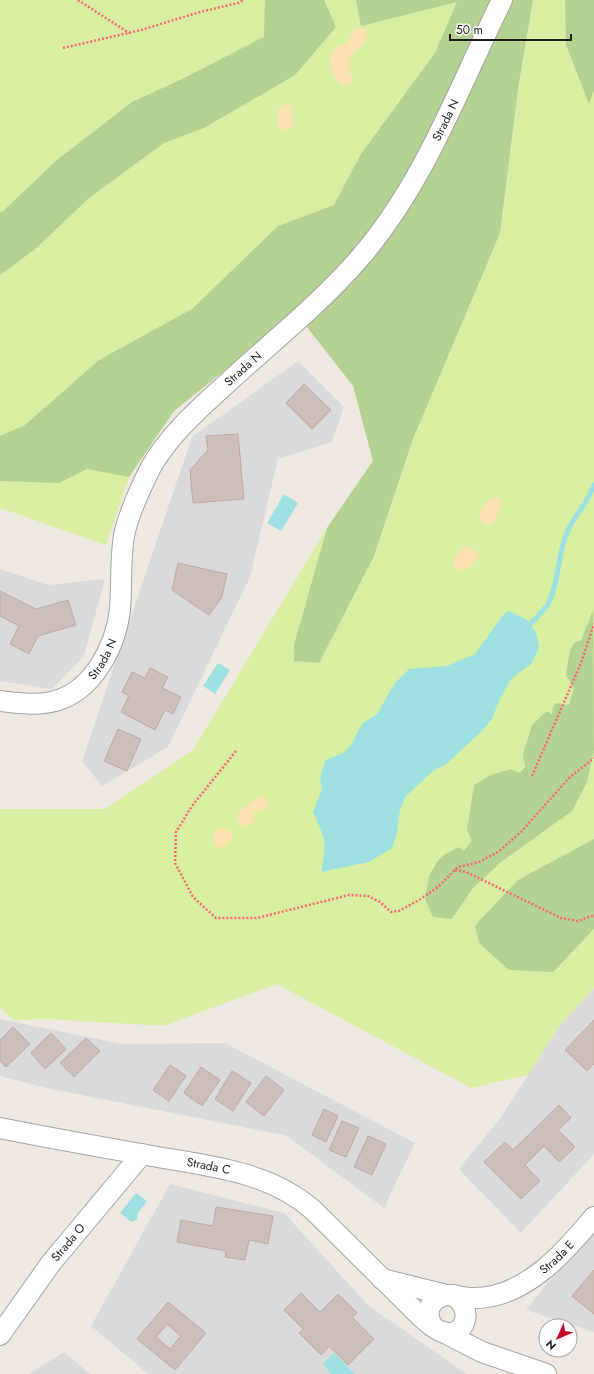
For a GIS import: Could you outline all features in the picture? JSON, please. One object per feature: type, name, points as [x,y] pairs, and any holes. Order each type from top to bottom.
[{"type":"street","name":"Strada N","points":[[0,701],[27,704],[55,701],[77,691],[91,678],[106,654],[115,632],[120,608],[124,535],[138,495],[152,466],[171,439],[196,411],[335,284],[377,237],[413,185],[502,0]]},
{"type":"street","name":"Strada C","points":[[0,1128],[230,1171],[264,1181],[284,1190],[313,1210],[420,1316],[438,1330],[482,1352],[546,1374]]},
{"type":"street","name":"Strada O","points":[[0,1334],[51,1263],[142,1154]]},
{"type":"street","name":"Strada E","points":[[464,1322],[511,1289],[543,1271],[565,1250],[594,1217]]},
{"type":"street","points":[[382,1279],[449,1295],[463,1303],[466,1309],[464,1322],[471,1340],[482,1352]]},
{"type":"street","name":"Strada E","points":[[449,1295],[473,1298],[488,1297],[511,1289]]},
{"type":"street","points":[[449,1295],[440,1296],[431,1304],[428,1316],[438,1330],[454,1332],[464,1322]]},
{"type":"path","points":[[78,0],[129,33]]},
{"type":"path","points":[[63,48],[129,33],[238,3],[243,0]]},
{"type":"path","points":[[532,776],[581,663],[594,624]]},
{"type":"path","points":[[236,751],[192,806],[176,832],[175,863],[193,897],[216,918],[257,918],[349,895],[368,896],[380,902],[391,912],[399,911],[438,886],[455,870],[479,862],[498,852],[521,832],[568,778],[594,758]]},
{"type":"path","points":[[466,872],[467,865]]},
{"type":"path","points":[[455,870],[466,872],[561,918],[578,921],[594,915]]},
{"type":"shaded area","points":[[298,361],[344,407],[332,442],[278,459],[250,577],[168,747],[102,786],[82,761],[192,437]]},
{"type":"shaded area","points":[[0,569],[48,585],[105,579],[84,656],[52,689],[0,681]]},
{"type":"shaded area","points":[[594,988],[594,1154],[521,1233],[459,1169],[501,1117],[560,1025]]},
{"type":"shaded area","points":[[0,1019],[122,1044],[225,1043],[415,1143],[384,1208],[287,1136],[51,1089],[0,1076]]},
{"type":"shaded area","points":[[170,1184],[284,1213],[369,1306],[467,1374],[148,1374],[91,1326]]},
{"type":"shaded area","points":[[594,1225],[594,1332],[578,1327],[578,1318],[551,1318],[526,1310]]},
{"type":"shaded area","points":[[64,1352],[90,1374],[29,1374]]},
{"type":"green space","points":[[0,0],[482,0],[295,313],[174,411],[129,477],[106,545],[0,508]]},
{"type":"green space","points":[[265,0],[324,0],[336,27],[295,75],[204,128],[164,143],[89,198],[34,250],[0,275],[0,211],[2,212],[57,160],[132,102],[180,80],[264,37]]},
{"type":"green space","points":[[356,0],[533,0],[518,89],[500,233],[413,439],[374,556],[319,663],[294,661],[294,645],[327,528],[373,461],[353,386],[296,313],[174,411],[129,477],[87,469],[59,483],[1,481],[0,483],[0,436],[25,425],[99,360],[192,309],[278,226],[334,205],[361,154],[435,53],[457,2],[361,26]]},
{"type":"green space","points":[[533,0],[594,0],[594,988],[560,1025],[528,1075],[471,1088],[277,984],[163,1026],[49,1019],[14,1020],[0,1007],[0,809],[105,809],[193,750],[327,528],[369,467],[500,233],[518,89]]},
{"type":"green space","points":[[565,0],[594,0],[594,90],[589,104],[566,45]]},
{"type":"green space","points":[[593,610],[594,750],[587,782],[572,811],[501,862],[473,888],[452,919],[433,917],[425,899],[429,876],[437,862],[444,855],[459,847],[464,851],[472,840],[467,830],[474,785],[491,775],[511,769],[520,773],[525,767],[523,754],[532,725],[547,711],[552,715],[553,707],[556,703],[569,705],[574,688],[566,675],[570,650],[575,642],[581,641]]},
{"type":"green space","points":[[594,839],[594,929],[553,972],[509,970],[480,944],[475,927],[478,922],[518,880]]},
{"type":"sand","points":[[361,27],[365,29],[367,34],[366,38],[362,45],[351,54],[348,61],[348,67],[352,80],[349,85],[341,84],[334,76],[330,66],[331,55],[338,46],[347,43],[355,29]]},
{"type":"sand","points":[[288,103],[292,107],[293,122],[292,127],[286,131],[278,126],[278,109]]},
{"type":"sand","points":[[496,497],[500,499],[501,505],[493,523],[487,525],[480,519],[480,512],[486,503]]},
{"type":"sand","points":[[471,547],[478,554],[475,560],[468,568],[458,570],[454,566],[455,556],[464,548]]},
{"type":"sand","points":[[261,795],[267,800],[268,807],[264,811],[255,811],[253,820],[250,824],[246,827],[241,826],[237,817],[240,811]]},
{"type":"sand","points":[[221,827],[230,830],[233,835],[230,842],[219,848],[214,843],[214,833]]},
{"type":"water","points":[[284,494],[298,503],[281,531],[267,523]]},
{"type":"water","points":[[509,611],[526,619],[536,632],[539,648],[531,664],[511,679],[499,701],[492,719],[481,732],[445,765],[433,771],[406,796],[400,809],[397,833],[392,848],[369,862],[321,872],[325,847],[321,829],[313,812],[322,789],[320,778],[326,760],[343,753],[351,745],[362,724],[377,714],[395,683],[409,669],[447,666],[475,654],[503,615]]},
{"type":"water","points":[[218,663],[230,670],[215,694],[203,686]]},
{"type":"water","points":[[136,1193],[147,1201],[137,1214],[138,1219],[131,1222],[120,1213]]},
{"type":"water","points":[[334,1353],[355,1374],[331,1374],[323,1364]]},
{"type":"building","points":[[304,384],[331,410],[312,429],[286,403]]},
{"type":"building","points":[[238,434],[244,499],[193,503],[190,470],[208,450],[206,436]]},
{"type":"building","points":[[178,563],[227,574],[222,597],[209,615],[172,590]]},
{"type":"building","points":[[0,591],[36,609],[68,600],[76,625],[38,636],[29,654],[10,644],[19,626],[0,616]]},
{"type":"building","points":[[150,668],[168,677],[162,688],[181,697],[173,714],[165,710],[155,730],[121,712],[129,696],[122,692],[132,672],[145,678]]},
{"type":"building","points":[[118,729],[141,739],[127,771],[104,761]]},
{"type":"building","points":[[594,1020],[594,1064],[587,1071],[565,1050]]},
{"type":"building","points":[[13,1027],[30,1044],[6,1067],[0,1061],[0,1040]]},
{"type":"building","points":[[51,1033],[66,1049],[45,1069],[31,1053]]},
{"type":"building","points":[[86,1038],[100,1051],[74,1077],[60,1063]]},
{"type":"building","points":[[170,1065],[186,1076],[169,1101],[153,1090]]},
{"type":"building","points":[[201,1067],[220,1080],[202,1106],[184,1093]]},
{"type":"building","points":[[232,1071],[251,1083],[233,1111],[215,1099]]},
{"type":"building","points":[[266,1076],[284,1090],[264,1116],[246,1102]]},
{"type":"building","points":[[559,1105],[571,1118],[558,1130],[575,1147],[559,1162],[544,1146],[525,1165],[540,1181],[521,1199],[484,1162],[505,1142],[513,1150]]},
{"type":"building","points":[[324,1109],[338,1116],[326,1142],[312,1135]]},
{"type":"building","points":[[342,1121],[359,1128],[346,1157],[329,1150]]},
{"type":"building","points":[[368,1136],[386,1144],[372,1175],[354,1167]]},
{"type":"building","points":[[216,1207],[273,1216],[268,1244],[249,1240],[245,1260],[225,1257],[226,1251],[177,1242],[181,1220],[213,1226]]},
{"type":"building","points":[[594,1270],[594,1314],[572,1296]]},
{"type":"building","points":[[301,1293],[320,1312],[338,1294],[357,1313],[352,1317],[374,1339],[348,1365],[329,1346],[321,1355],[299,1333],[303,1329],[284,1310]]},
{"type":"building","points":[[168,1302],[206,1333],[175,1370],[137,1339]],"holes":[[[167,1324],[181,1336],[170,1349],[156,1337]]]},
{"type":"waterway","points":[[530,624],[548,604],[555,586],[564,539],[571,524],[589,497],[594,485]]}]
